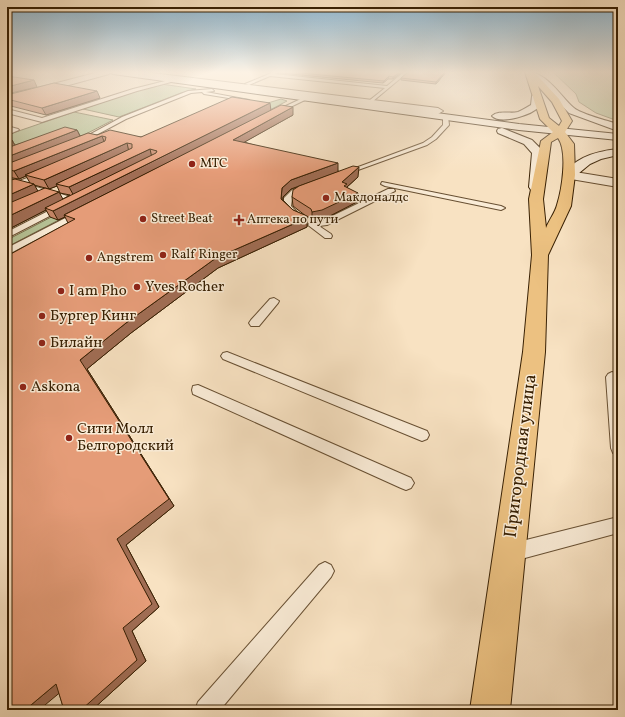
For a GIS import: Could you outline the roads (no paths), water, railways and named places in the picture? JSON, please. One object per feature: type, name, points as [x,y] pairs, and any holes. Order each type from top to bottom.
[{"type":"main road","points":[[372,105],[446,114],[502,116],[526,112],[535,105]]},
{"type":"main road","points":[[383,105],[446,114],[499,130],[528,142],[534,147],[538,152],[536,198],[540,255]]},
{"type":"main road","points":[[397,105],[560,132],[618,137]]},
{"type":"main road","points":[[540,105],[545,119],[560,132],[602,142],[618,144]]},
{"type":"main road","points":[[536,198],[546,141],[560,132],[567,122],[558,105]]},
{"type":"main road","points":[[567,105],[572,111],[618,128]]},
{"type":"main road","name":"Пригородная улица","points":[[490,710],[534,352],[540,255],[564,206],[569,175],[568,144],[560,132]]},
{"type":"main road","points":[[569,175],[579,165],[595,156],[618,152]]},
{"type":"main road","points":[[569,175],[618,183]]},
{"type":"lane","points":[[7,112],[42,120],[87,105]]},
{"type":"lane","points":[[76,143],[90,138],[124,118],[156,105]]},
{"type":"lane","points":[[288,108],[266,118],[292,105]]},
{"type":"lane","points":[[336,176],[425,144],[434,138],[446,125],[446,114]]},
{"type":"lane","points":[[7,128],[16,130],[7,133]]},
{"type":"lane","points":[[7,189],[48,171]]},
{"type":"lane","points":[[7,180],[50,193],[78,199],[7,235]]},
{"type":"lane","points":[[301,218],[287,206],[288,198],[295,192],[317,183]]},
{"type":"lane","points":[[385,184],[501,208]]},
{"type":"lane","points":[[36,200],[63,187]]},
{"type":"lane","points":[[328,236],[313,224],[324,223],[391,191]]},
{"type":"lane","points":[[7,252],[90,208]]},
{"type":"lane","points":[[255,323],[274,301]]},
{"type":"lane","points":[[227,356],[422,435]]},
{"type":"lane","points":[[612,376],[618,448]]},
{"type":"lane","points":[[198,390],[406,483]]},
{"type":"lane","points":[[509,554],[618,525]]},
{"type":"lane","points":[[206,710],[325,571]]},
{"type":"place","name":"МТС","points":[[192,164]]},
{"type":"place","name":"Макдоналдс","points":[[326,198]]},
{"type":"place","name":"Street Beat","points":[[143,219]]},
{"type":"place","name":"Аптека по пути","points":[[239,220]]},
{"type":"place","name":"Ralf Ringer","points":[[163,255]]},
{"type":"place","name":"Angstrem","points":[[89,258]]},
{"type":"place","name":"Yves Rocher","points":[[137,287]]},
{"type":"place","name":"I am Pho","points":[[61,291]]},
{"type":"place","name":"Бургер Кинг","points":[[42,316]]},
{"type":"place","name":"Билайн","points":[[42,343]]},
{"type":"place","name":"Askona","points":[[23,387]]},
{"type":"place","name":"Сити Молл Белгородский","points":[[69,438]]}]
